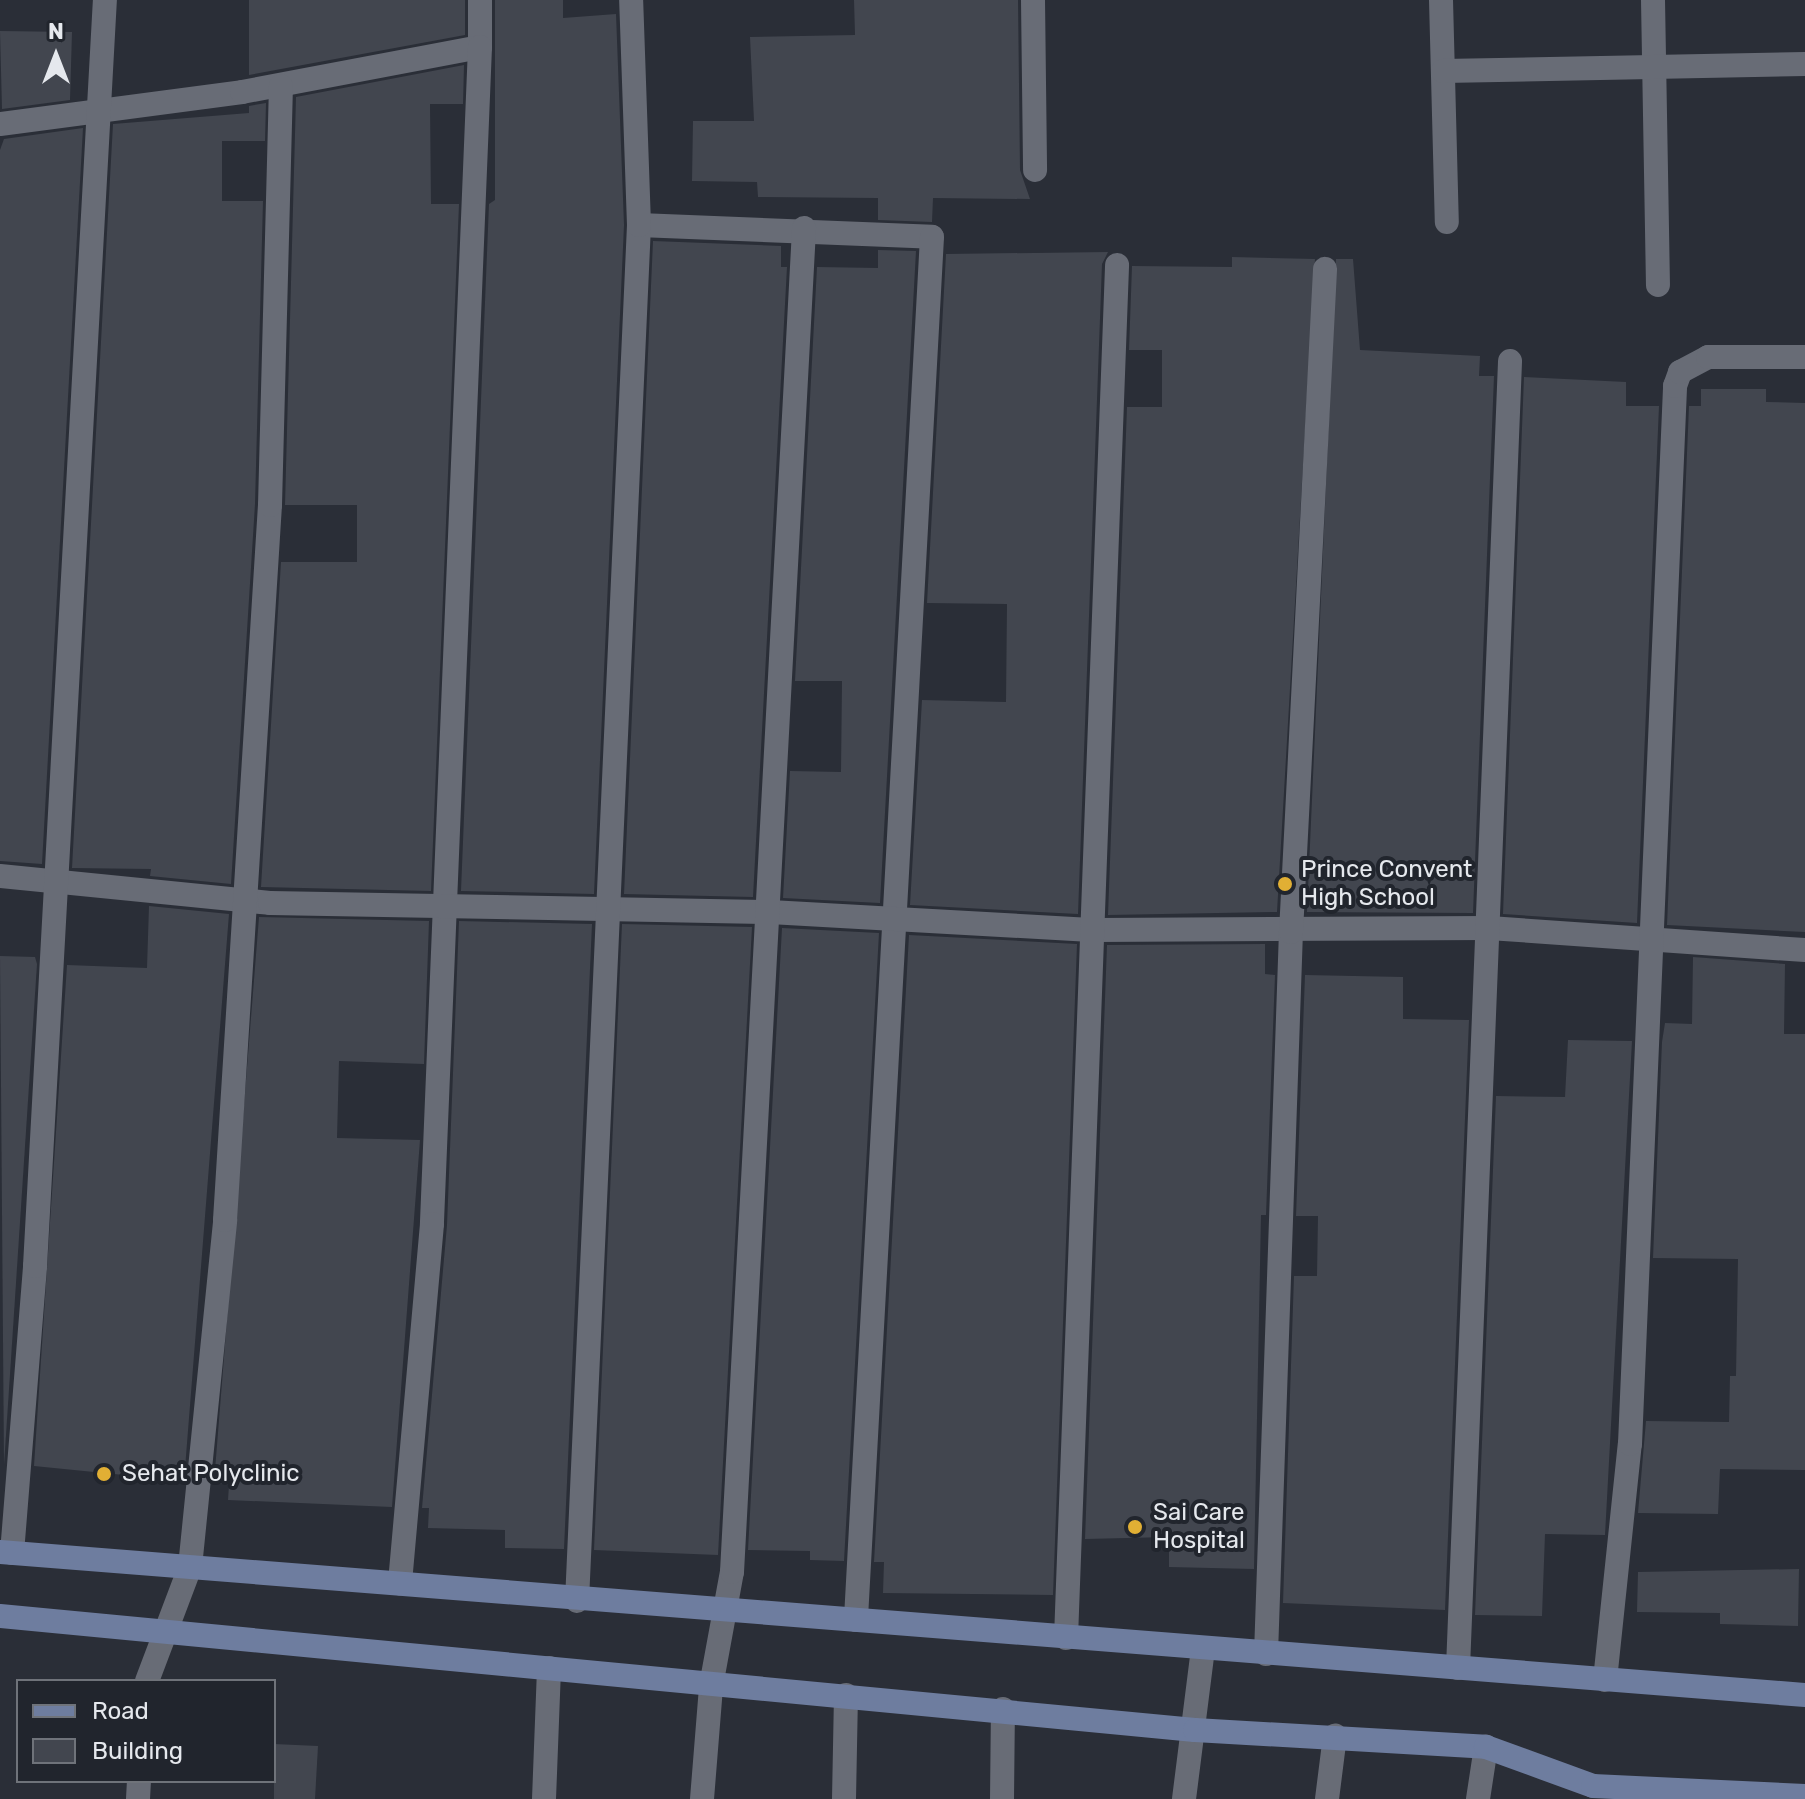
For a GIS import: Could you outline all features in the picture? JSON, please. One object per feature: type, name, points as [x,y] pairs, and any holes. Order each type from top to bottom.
[{"type":"street","points":[[105,0],[96,108],[53,878],[35,1266],[6,1553],[1266,1654],[1605,1680],[1805,1691]]},
{"type":"street","points":[[400,1584],[432,1224],[480,0]]},
{"type":"street","points":[[577,1601],[605,911],[639,225],[631,0]]},
{"type":"street","points":[[1033,0],[1035,170]]},
{"type":"street","points":[[1441,0],[1447,222]]},
{"type":"street","points":[[1653,0],[1658,285]]},
{"type":"street","points":[[0,124],[96,108],[281,86],[480,47]]},
{"type":"street","points":[[1443,71],[1805,64]]},
{"type":"street","points":[[147,1679],[149,1661],[169,1628],[190,1567],[225,1220],[270,505],[281,86]]},
{"type":"street","points":[[639,225],[804,228],[932,237],[897,919],[856,1620]]},
{"type":"street","points":[[702,1799],[711,1686],[727,1610],[770,912],[804,228]]},
{"type":"street","points":[[1066,1638],[1096,930],[1117,265]]},
{"type":"street","points":[[1266,1654],[1291,932],[1325,269]]},
{"type":"street","points":[[1605,1680],[1630,1444],[1675,386],[1680,372],[1708,357],[1805,357]]},
{"type":"street","points":[[1458,1668],[1510,361]]},
{"type":"street","points":[[0,876],[53,878],[244,899],[605,911],[770,912],[1096,930],[1291,932],[1489,928],[1650,944],[1805,950]]},
{"type":"street","points":[[0,1616],[169,1628],[711,1686],[1003,1709],[1195,1730],[1486,1747],[1593,1786],[1640,1794],[1790,1799],[1805,1796]]},
{"type":"street","points":[[1184,1799],[1203,1648]]},
{"type":"street","points":[[544,1799],[549,1668]]},
{"type":"street","points":[[844,1799],[846,1695]]},
{"type":"street","points":[[1002,1799],[1003,1709]]},
{"type":"street","points":[[1327,1799],[1335,1736]]},
{"type":"street","points":[[1478,1799],[1486,1747]]},
{"type":"building","points":[[249,0],[465,0],[465,35],[249,75]]},
{"type":"building","points":[[495,0],[563,0],[563,18],[616,14],[624,225],[594,894],[461,891],[489,204],[495,200]]},
{"type":"building","points":[[854,0],[1018,0],[1020,170],[1030,199],[933,198],[932,222],[878,220],[878,198],[758,197],[757,182],[692,181],[693,121],[754,121],[750,37],[855,35]]},
{"type":"building","points":[[0,31],[72,32],[70,100],[2,109]]},
{"type":"building","points":[[464,65],[463,104],[430,104],[431,204],[459,204],[431,891],[261,887],[281,562],[357,562],[357,505],[285,505],[296,97]]},
{"type":"building","points":[[266,103],[265,141],[222,141],[222,201],[263,201],[255,504],[231,884],[150,876],[151,869],[72,868],[113,124],[249,113],[249,106]]},
{"type":"building","points":[[83,128],[42,864],[0,861],[0,150],[4,139]]},
{"type":"building","points":[[653,241],[781,246],[781,267],[787,267],[753,897],[624,894]]},
{"type":"building","points":[[878,250],[916,251],[880,903],[783,898],[790,771],[841,772],[842,681],[795,681],[817,267],[878,268]]},
{"type":"building","points":[[1108,252],[1102,264],[1078,914],[910,905],[922,700],[1006,702],[1007,604],[927,603],[946,254]]},
{"type":"building","points":[[1232,257],[1315,259],[1277,912],[1108,915],[1127,407],[1162,407],[1162,350],[1129,350],[1132,266],[1232,267]]},
{"type":"building","points":[[1336,259],[1353,259],[1360,350],[1480,356],[1479,376],[1494,376],[1473,913],[1307,912]]},
{"type":"building","points":[[1524,377],[1626,382],[1626,406],[1659,406],[1637,923],[1503,914]]},
{"type":"building","points":[[1701,389],[1766,389],[1766,402],[1805,403],[1805,932],[1667,925],[1689,406],[1701,406]]},
{"type":"building","points":[[149,906],[229,914],[184,1481],[34,1466],[67,965],[147,968]]},
{"type":"building","points":[[259,917],[429,921],[424,1064],[339,1061],[337,1138],[420,1140],[392,1507],[228,1500],[229,1485],[214,1483]]},
{"type":"building","points":[[459,921],[592,924],[564,1549],[505,1548],[505,1530],[428,1528],[429,1508],[422,1508],[447,1225]]},
{"type":"building","points":[[622,924],[752,927],[718,1555],[594,1550]]},
{"type":"building","points":[[782,928],[879,933],[844,1561],[810,1560],[810,1551],[748,1550]]},
{"type":"building","points":[[909,935],[1077,944],[1053,1595],[883,1593],[884,1562],[874,1562]]},
{"type":"building","points":[[1265,944],[1265,974],[1275,975],[1266,1215],[1261,1215],[1254,1569],[1169,1567],[1169,1537],[1085,1539],[1107,945]]},
{"type":"building","points":[[0,956],[35,957],[37,964],[4,1465]]},
{"type":"building","points":[[1693,957],[1785,964],[1784,1034],[1805,1034],[1805,1470],[1720,1469],[1718,1514],[1638,1513],[1646,1421],[1729,1422],[1730,1376],[1736,1376],[1738,1259],[1653,1258],[1662,1042],[1665,1023],[1692,1024]]},
{"type":"building","points":[[1305,975],[1403,977],[1403,1019],[1469,1020],[1445,1610],[1283,1603],[1294,1276],[1317,1276],[1318,1216],[1296,1216]]},
{"type":"building","points":[[1568,1040],[1632,1041],[1605,1535],[1545,1534],[1542,1616],[1475,1615],[1496,1096],[1565,1097]]},
{"type":"building","points":[[1799,1569],[1798,1626],[1720,1624],[1720,1613],[1637,1612],[1638,1572]]},
{"type":"building","points":[[276,1744],[318,1746],[315,1799],[274,1799]]},
{"type":"place","name":"Prince Convent High School","points":[[1285,884]]},
{"type":"place","name":"Sehat Polyclinic","points":[[104,1474]]},
{"type":"place","name":"Sai Care Hospital","points":[[1135,1527]]}]
